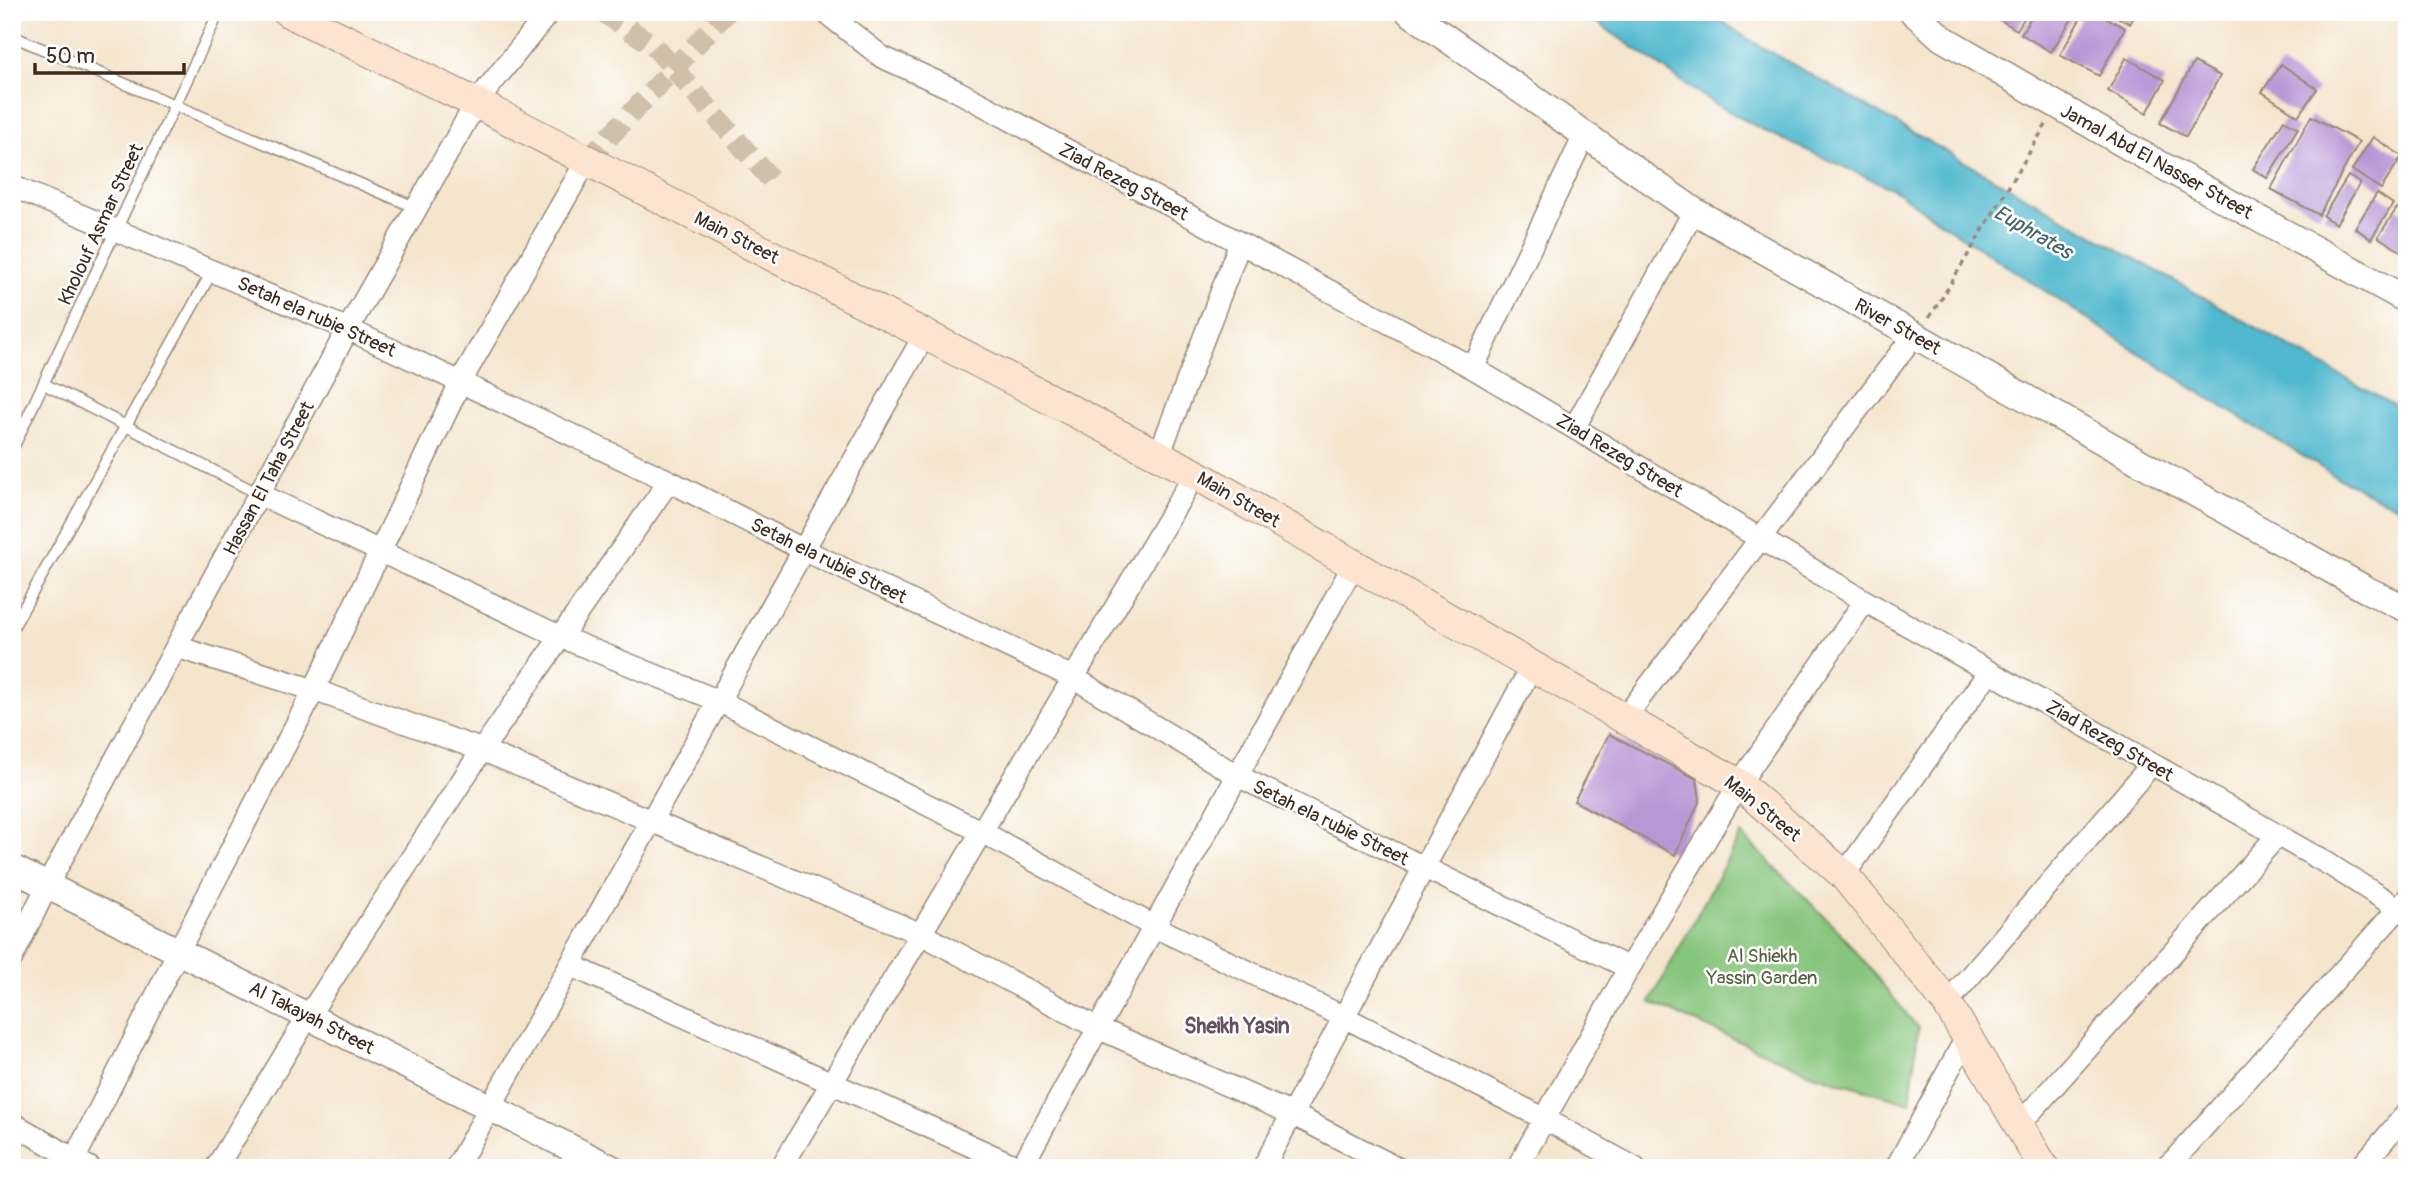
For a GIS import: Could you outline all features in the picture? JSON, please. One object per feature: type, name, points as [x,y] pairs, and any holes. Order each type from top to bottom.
[{"type":"main road","name":"Main Street","points":[[288,12],[477,103],[1195,474],[1739,784],[1844,875],[1947,1003],[2044,1168]]},
{"type":"street","name":"Hassan El Taha Street","points":[[12,958],[48,884],[348,329],[477,103],[549,12]]},
{"type":"street","name":"Ziad Rezeg Street","points":[[825,12],[882,57],[957,91],[1473,368],[1865,601],[2404,907]]},
{"type":"street","name":"River Street","points":[[1409,12],[1694,211],[2367,590],[2407,609]]},
{"type":"street","name":"Jamal Abd El Nasser Street","points":[[1913,12],[1942,38],[2129,147],[2407,300]]},
{"type":"street","points":[[1473,368],[1585,134]]},
{"type":"street","points":[[12,1123],[78,1165],[178,950],[314,690],[461,381],[587,160]]},
{"type":"street","name":"Setah ela rubie Street","points":[[12,186],[348,329],[669,481],[804,550],[1074,678],[1238,776],[1629,968]]},
{"type":"street","points":[[1574,428],[1694,211]]},
{"type":"street","points":[[1159,455],[1240,243]]},
{"type":"street","points":[[456,1168],[925,334]]},
{"type":"street","points":[[1624,719],[1914,335]]},
{"type":"street","points":[[781,1168],[1195,474]]},
{"type":"street","points":[[216,1168],[309,1015],[482,750],[669,481]]},
{"type":"street","points":[[259,494],[561,637],[719,701],[982,832],[1154,927],[1344,1017],[1635,1168]]},
{"type":"street","points":[[570,965],[1021,1168],[1354,564]]},
{"type":"street","points":[[1517,1168],[1629,968],[1739,784],[1865,601]]},
{"type":"street","points":[[177,647],[314,690],[482,750],[921,934],[1098,1028],[1292,1114],[1397,1168]]},
{"type":"street","points":[[1263,1168],[1532,666]]},
{"type":"street","points":[[1844,875],[1989,672]]},
{"type":"street","points":[[1947,1003],[2152,764]]},
{"type":"street","points":[[2019,1125],[2277,836]]},
{"type":"street","name":"Al Takayah Street","points":[[12,868],[611,1168]]},
{"type":"street","points":[[2167,1168],[2404,907]]},
{"type":"street","points":[[1896,1168],[1967,1036]]},
{"type":"street","points":[[2360,1168],[2407,1113]]},
{"type":"lane","name":"Kholouf Asmar Street","points":[[12,450],[219,12]]},
{"type":"lane","points":[[12,36],[417,208]]},
{"type":"lane","points":[[12,629],[213,270]]},
{"type":"lane","points":[[44,384],[127,424],[259,494]]},
{"type":"path","points":[[1939,303],[2042,130]]},
{"type":"green space","name":"Al Shiekh Yassin Garden","points":[[1741,834],[1839,931],[1918,1028],[1910,1103],[1813,1074],[1650,1002]]},
{"type":"water","name":"Euphrates","points":[[1582,12],[1709,12],[1748,39],[2407,413],[2407,512],[2340,479],[2194,389],[1895,190],[1767,132],[1713,103]]},
{"type":"building","points":[[1987,12],[2028,12],[2017,30]]},
{"type":"building","points":[[2034,12],[2075,14],[2051,52],[2021,34]]},
{"type":"building","points":[[2084,12],[2096,12],[2125,28],[2099,76],[2060,55]]},
{"type":"building","points":[[2108,12],[2137,12],[2130,24]]},
{"type":"building","points":[[2126,58],[2165,80],[2147,113],[2108,91]]},
{"type":"building","points":[[2194,62],[2220,76],[2186,137],[2160,123]]},
{"type":"building","points":[[2281,64],[2317,89],[2298,116],[2262,92]]},
{"type":"building","points":[[2311,116],[2359,142],[2319,215],[2271,189]]},
{"type":"building","points":[[2284,120],[2298,128],[2267,178],[2253,169]]},
{"type":"building","points":[[2373,137],[2402,156],[2381,189],[2352,170]]},
{"type":"building","points":[[2348,176],[2360,183],[2336,224],[2323,216]]},
{"type":"building","points":[[2377,193],[2393,204],[2371,239],[2355,228]]},
{"type":"building","points":[[2397,208],[2407,214],[2407,255],[2378,237]]},
{"type":"building","points":[[1609,734],[1697,779],[1700,800],[1675,855],[1574,801]]},
{"type":"tunnel","points":[[603,12],[654,46],[775,184]]},
{"type":"tunnel","points":[[587,160],[727,12]]},
{"type":"district","name":"Sheikh Yasin","points":[[1237,1026]]}]
